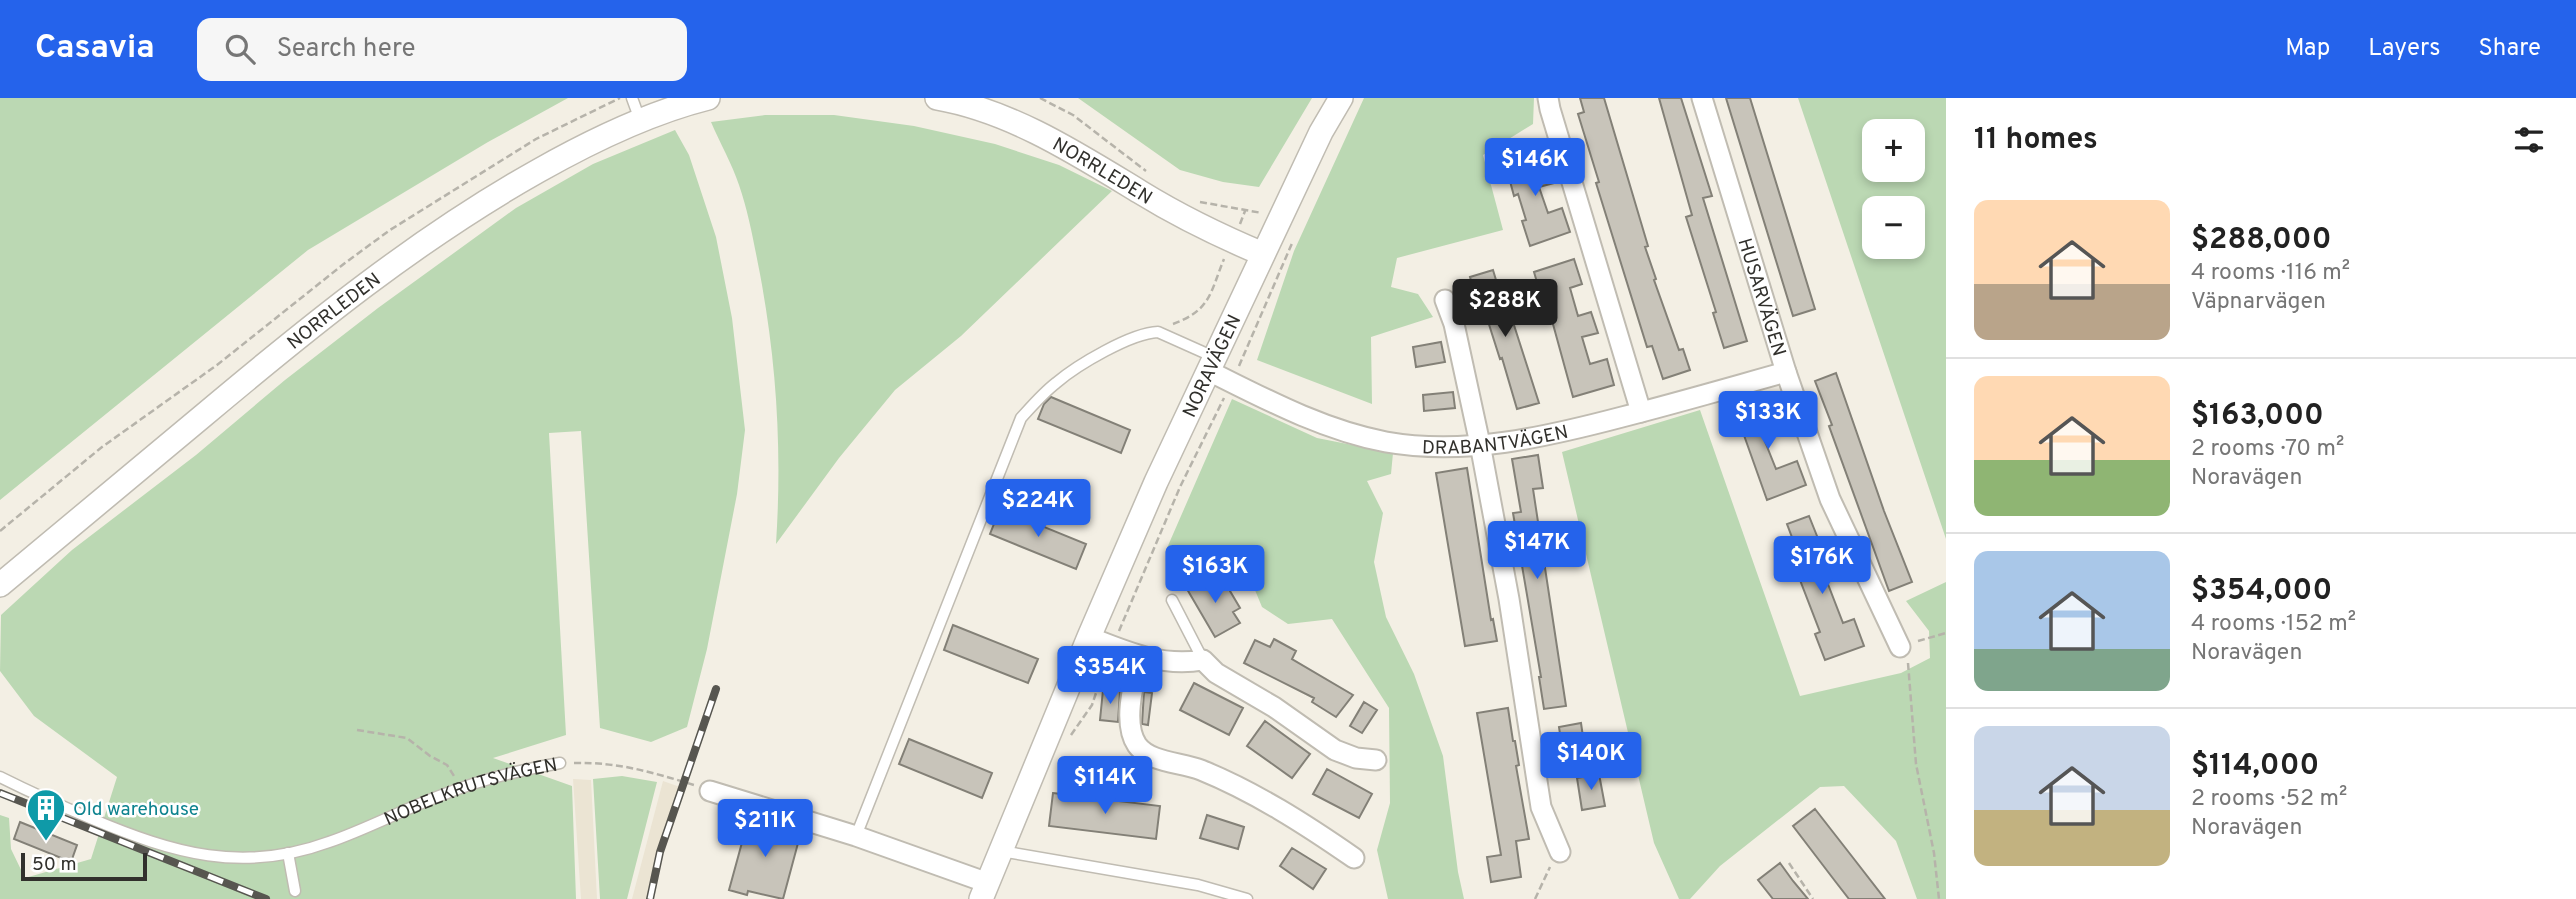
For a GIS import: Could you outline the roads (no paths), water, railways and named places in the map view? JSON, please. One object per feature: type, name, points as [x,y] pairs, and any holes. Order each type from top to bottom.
[{"type":"street","name":"NORRLEDEN","points":[[0,585],[299,335],[388,267],[513,185],[580,148],[640,121],[708,98]]},
{"type":"street","name":"NORRLEDEN","points":[[937,98],[988,111],[1035,132],[1104,169],[1203,229],[1263,254]]},
{"type":"street","name":"NORAVÄGEN","points":[[984,891],[1156,482],[1321,132],[1341,98]]},
{"type":"street","points":[[1548,98],[1641,412]]},
{"type":"street","name":"HUSARVÄGEN","points":[[1702,98],[1786,372],[1830,499],[1900,647]]},
{"type":"street","points":[[1445,300],[1454,324],[1480,444],[1509,599],[1541,807],[1560,852]]},
{"type":"street","name":"DRABANTVÄGEN","points":[[1212,364],[1231,382],[1307,418],[1386,442],[1431,447],[1516,441],[1562,433],[1786,372]]},
{"type":"street","points":[[1089,637],[1140,657],[1184,663],[1203,660],[1216,673],[1274,706],[1335,750],[1356,758],[1376,760]]},
{"type":"street","points":[[1140,657],[1130,697],[1131,724],[1136,744],[1147,755],[1192,766],[1227,781],[1315,831],[1354,858]]},
{"type":"street","points":[[710,791],[856,836],[984,891]]},
{"type":"lane","points":[[632,98],[640,121]]},
{"type":"lane","points":[[856,836],[1021,418],[1057,382],[1115,345],[1150,333],[1158,332],[1212,364]]},
{"type":"lane","points":[[1172,600],[1203,660]]},
{"type":"lane","name":"NOBELKRUTSVÄGEN","points":[[0,777],[103,824],[171,848],[194,855],[256,858],[329,842],[461,788],[523,769],[560,764]]},
{"type":"lane","points":[[1001,851],[1198,885],[1247,899]]},
{"type":"lane","points":[[288,853],[295,891]]},
{"type":"railway","points":[[650,899],[660,852],[716,689]]},
{"type":"railway","points":[[0,793],[266,899]]},
{"type":"place","name":"Old warehouse","points":[[46,842]]}]
